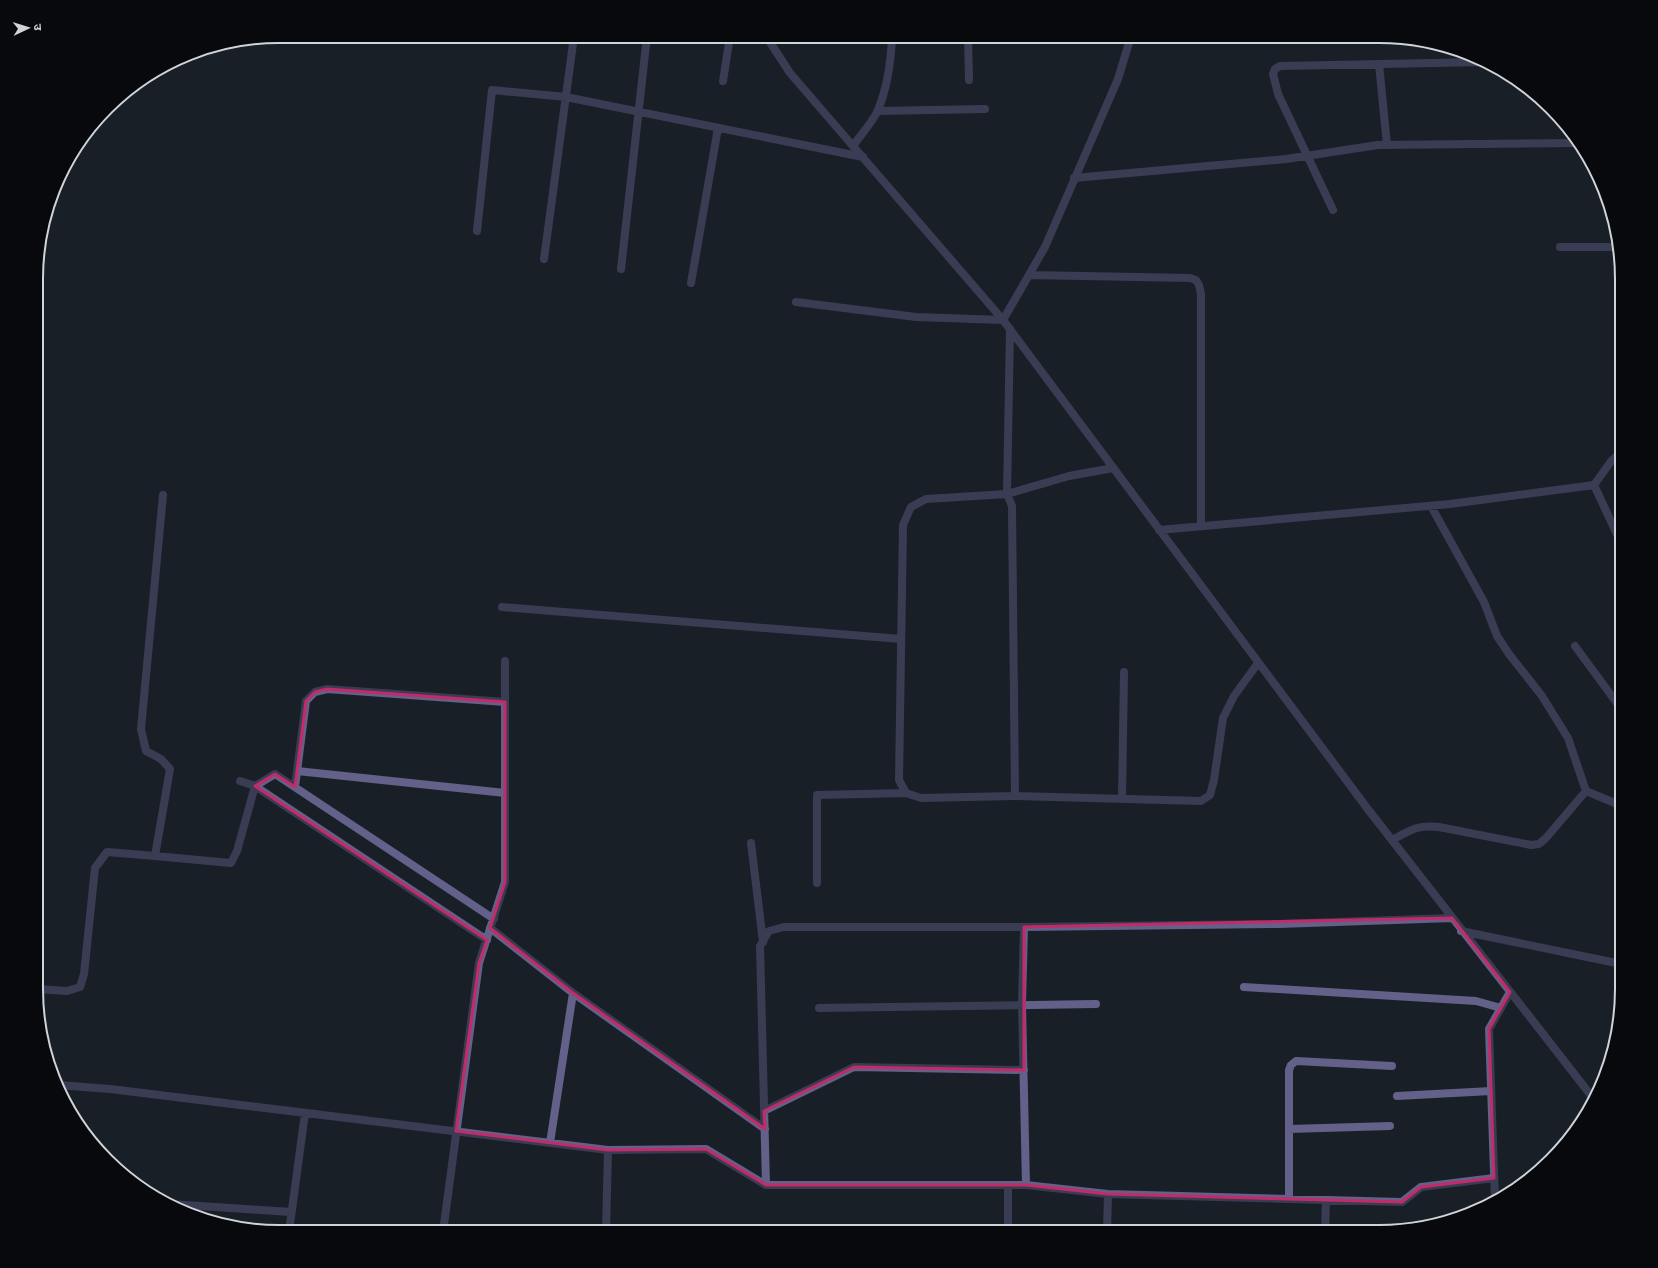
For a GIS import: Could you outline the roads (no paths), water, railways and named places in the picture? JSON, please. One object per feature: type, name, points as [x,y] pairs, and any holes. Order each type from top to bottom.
[{"type":"street","points":[[544,259],[573,43]]},
{"type":"street","points":[[621,269],[646,43]]},
{"type":"street","points":[[723,81],[729,43]]},
{"type":"street","points":[[771,43],[790,73],[1003,320],[1258,663],[1392,840],[1590,1094]]},
{"type":"street","points":[[853,146],[878,111],[887,80],[891,59],[892,43]]},
{"type":"street","points":[[968,43],[969,80]]},
{"type":"street","points":[[1003,320],[1045,247],[1118,78],[1129,43]]},
{"type":"street","points":[[1333,210],[1278,94],[1273,74],[1275,69],[1280,66],[1472,62]]},
{"type":"street","points":[[1379,64],[1387,145]]},
{"type":"street","points":[[477,231],[492,90],[566,97],[863,157]]},
{"type":"street","points":[[878,111],[985,109]]},
{"type":"street","points":[[690,283],[718,128]]},
{"type":"street","points":[[1074,178],[1286,159],[1378,145],[1572,143]]},
{"type":"street","points":[[1560,247],[1613,247]]},
{"type":"street","points":[[1029,275],[1190,278],[1196,280],[1201,294],[1201,526]]},
{"type":"street","points":[[796,302],[916,317],[1003,320]]},
{"type":"street","points":[[1010,329],[1007,494],[1012,506],[1015,796]]},
{"type":"street","points":[[1159,530],[1431,506],[1594,485],[1615,458]]},
{"type":"street","points":[[906,793],[899,780],[901,639],[903,525],[911,507],[926,499],[1007,494],[1069,476],[1113,468]]},
{"type":"street","points":[[1594,485],[1615,530]]},
{"type":"street","points":[[154,856],[170,769],[162,759],[146,751],[142,730],[163,495]]},
{"type":"street","points":[[1431,506],[1484,602],[1497,636],[1542,696],[1568,738],[1586,791],[1615,803]]},
{"type":"street","points":[[502,607],[901,639]]},
{"type":"street","points":[[1575,646],[1615,700]]},
{"type":"street","points":[[444,1225],[479,963],[505,882],[505,661]]},
{"type":"street","points":[[817,883],[817,795],[906,793],[921,798],[1015,796],[1201,801],[1210,795],[1214,780],[1223,718],[1234,696],[1258,663]]},
{"type":"street","points":[[1122,799],[1124,672]]},
{"type":"street","points":[[295,787],[306,701],[315,692],[327,689],[505,702]]},
{"type":"street","points":[[297,771],[505,793]]},
{"type":"street","points":[[43,989],[67,991],[80,987],[84,974],[95,868],[107,852],[231,863],[237,851],[255,786],[275,774],[494,918]]},
{"type":"street","points":[[240,781],[255,786],[487,940]]},
{"type":"street","points":[[1392,840],[1417,827],[1424,826],[1439,827],[1531,845],[1539,844],[1546,838],[1586,791]]},
{"type":"street","points":[[751,843],[763,942]]},
{"type":"street","points":[[766,1185],[760,946],[769,932],[784,927],[1024,927],[1279,924],[1452,918]]},
{"type":"street","points":[[1024,927],[1022,1004],[1026,1185]]},
{"type":"street","points":[[490,928],[573,993],[765,1129]]},
{"type":"street","points":[[1461,930],[1615,963]]},
{"type":"street","points":[[1244,987],[1476,1001],[1501,1008]]},
{"type":"street","points":[[1495,1194],[1489,1029],[1510,992]]},
{"type":"street","points":[[550,1143],[573,993]]},
{"type":"street","points":[[819,1008],[1096,1004]]},
{"type":"street","points":[[1289,1199],[1289,1070],[1291,1065],[1296,1061],[1392,1066]]},
{"type":"street","points":[[764,1111],[854,1067],[1024,1070]]},
{"type":"street","points":[[63,1084],[110,1088],[608,1150],[706,1149],[766,1185],[1026,1185],[1108,1194],[1402,1202],[1421,1187],[1494,1178]]},
{"type":"street","points":[[1397,1096],[1491,1091]]},
{"type":"street","points":[[290,1225],[305,1113]]},
{"type":"street","points":[[1289,1129],[1390,1126]]},
{"type":"street","points":[[606,1225],[608,1150]]},
{"type":"street","points":[[1008,1185],[1008,1225]]},
{"type":"street","points":[[1107,1225],[1108,1194]]},
{"type":"street","points":[[1325,1225],[1326,1200]]},
{"type":"street","points":[[184,1205],[291,1212]]}]
